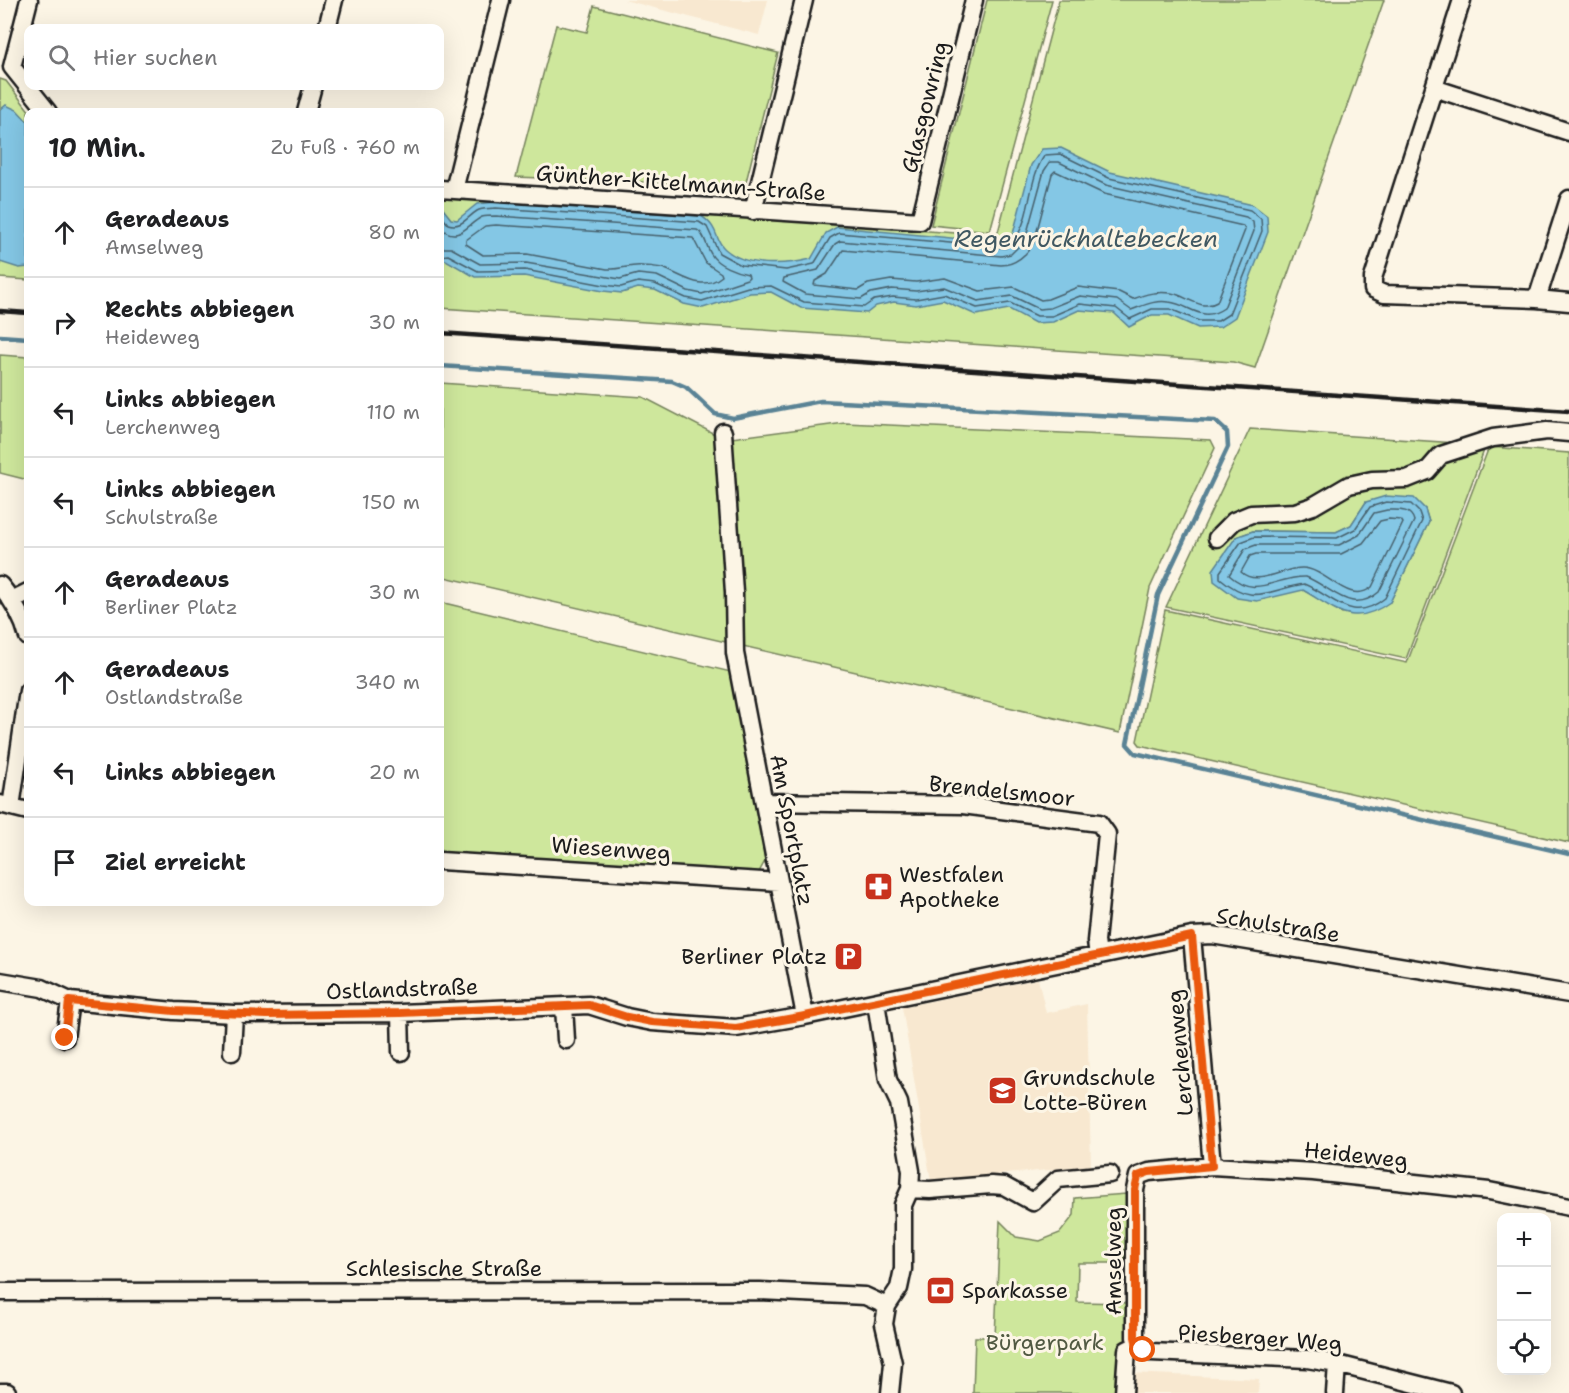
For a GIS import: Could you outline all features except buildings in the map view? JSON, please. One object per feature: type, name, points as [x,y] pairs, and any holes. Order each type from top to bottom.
[{"type":"street","points":[[24,86],[6,66],[28,0]]},
{"type":"street","points":[[328,24],[334,0]]},
{"type":"street","points":[[447,189],[501,0]]},
{"type":"street","points":[[753,211],[804,0]]},
{"type":"street","points":[[1462,0],[1373,278],[1373,290],[1384,294],[1569,302]]},
{"type":"street","name":"Glasgowring","points":[[920,221],[970,1]]},
{"type":"street","points":[[1434,88],[1569,132]]},
{"type":"street","points":[[28,90],[44,108]]},
{"type":"street","points":[[307,108],[312,90]]},
{"type":"street","name":"Günther-Kittelmann-Straße","points":[[447,189],[920,221]]},
{"type":"street","points":[[1537,299],[1569,199]]},
{"type":"street","points":[[1217,538],[1234,521],[1251,514],[1295,512],[1313,506],[1349,485],[1372,480],[1407,479],[1426,471],[1441,455],[1493,438],[1547,431],[1569,433]]},
{"type":"street","name":"Am Sportplatz","points":[[723,432],[733,581],[735,653],[805,1016]]},
{"type":"street","points":[[0,585],[24,621]]},
{"type":"street","points":[[12,600],[24,594]]},
{"type":"street","points":[[24,712],[6,805],[24,810]]},
{"type":"street","name":"Brendelsmoor","points":[[764,802],[963,806],[1099,823],[1107,834],[1096,941],[1098,956]]},
{"type":"street","name":"Wiesenweg","points":[[444,861],[779,882]]},
{"type":"street","name":"Schulstraße","points":[[876,1002],[1192,936],[1222,937],[1569,994]]},
{"type":"street","name":"Lerchenweg","points":[[1192,936],[1212,1166]]},
{"type":"street","name":"Ostlandstraße","points":[[0,981],[42,988],[69,1001],[234,1014],[400,1013],[589,1005],[627,1017],[676,1026],[736,1028],[805,1016]]},
{"type":"street","points":[[65,1038],[69,1001]]},
{"type":"street","points":[[805,1016],[876,1002],[888,1080],[899,1103],[911,1171],[910,1189],[903,1205],[903,1269],[899,1288],[887,1306],[884,1324],[893,1363],[890,1393]]},
{"type":"street","points":[[564,1006],[566,1040]]},
{"type":"street","points":[[400,1013],[401,1052]]},
{"type":"street","points":[[232,1052],[234,1014]]},
{"type":"street","name":"Heideweg","points":[[1138,1176],[1149,1172],[1212,1166],[1314,1172],[1485,1191],[1569,1207]]},
{"type":"street","points":[[910,1189],[1004,1186],[1033,1202],[1058,1179],[1110,1174]]},
{"type":"street","name":"Amselweg","points":[[1137,1345],[1135,1337],[1135,1190],[1138,1176]]},
{"type":"street","name":"Schlesische Straße","points":[[0,1292],[760,1291],[865,1296],[887,1306]]},
{"type":"street","points":[[1124,1393],[1127,1350],[1137,1345]]},
{"type":"street","name":"Piesberger Weg","points":[[1137,1345],[1151,1353],[1307,1359],[1337,1364],[1440,1392]]},
{"type":"street","points":[[1335,1393],[1337,1364]]},
{"type":"shaded area","points":[[624,0],[768,0],[759,35]]},
{"type":"shaded area","name":"Grundschule Lotte-Büren","points":[[1038,979],[1046,1013],[1087,1004],[1091,1166],[931,1181],[902,1007]]},
{"type":"shaded area","points":[[1132,1373],[1259,1379],[1258,1393],[1131,1393]]},
{"type":"green space","points":[[987,0],[1052,0],[990,231],[931,225]]},
{"type":"green space","points":[[1059,0],[1384,0],[1255,368],[1233,362],[444,308],[444,196],[997,236]]},
{"type":"green space","points":[[594,6],[778,53],[745,186],[516,177],[556,25],[587,32]]},
{"type":"green space","points":[[0,79],[6,81],[27,108],[24,108],[24,280],[0,278]]},
{"type":"green space","points":[[0,355],[24,357],[24,479],[0,473]]},
{"type":"green space","points":[[444,383],[643,397],[724,439],[845,423],[1211,440],[1215,448],[1150,588],[1120,733],[444,577]]},
{"type":"green space","points":[[1250,429],[1486,445],[1406,659],[1166,607]],"holes":[[[1366,502],[1425,509],[1429,522],[1390,602],[1342,613],[1303,590],[1236,537],[1253,531],[1336,532],[1351,525]]]},
{"type":"green space","points":[[1489,447],[1569,453],[1569,843],[1140,745],[1137,741],[1165,610],[1407,663]]},
{"type":"green space","points":[[444,603],[731,672],[758,805],[765,861],[759,872],[444,852]]},
{"type":"green space","name":"Bürgerpark","points":[[1126,1194],[1126,1263],[1078,1263],[1077,1302],[1127,1303],[1128,1338],[1123,1346],[1120,1393],[973,1393],[975,1337],[995,1337],[1000,1221],[1016,1237],[1040,1241],[1060,1233],[1074,1215],[1075,1198]]},
{"type":"water","points":[[6,105],[17,110],[24,118],[24,267],[0,262],[0,110]]},
{"type":"water","name":"Regenrückhaltebecken","points":[[1061,148],[1110,172],[1253,205],[1267,216],[1268,232],[1235,317],[1220,327],[1198,328],[1169,315],[1152,315],[1129,327],[1114,313],[1079,310],[1053,322],[1035,323],[1009,309],[976,315],[943,300],[916,305],[894,302],[876,306],[867,313],[801,308],[771,292],[750,293],[703,308],[684,304],[655,290],[638,288],[622,293],[524,276],[475,277],[444,261],[444,210],[451,219],[457,220],[477,204],[496,202],[701,216],[714,229],[719,242],[725,249],[744,259],[766,263],[790,263],[811,259],[826,233],[837,227],[1003,243],[1013,234],[1031,165],[1042,149]]},
{"type":"water","points":[[1386,496],[1414,498],[1425,509],[1429,522],[1390,602],[1377,610],[1355,615],[1345,613],[1303,590],[1257,601],[1237,598],[1214,581],[1213,570],[1236,537],[1253,531],[1336,532],[1351,525],[1366,502]]},
{"type":"waterway","points":[[0,336],[24,338]]},
{"type":"waterway","points":[[444,366],[672,381],[686,387],[715,414],[733,418],[821,401],[1215,421],[1227,432],[1228,447],[1158,595],[1127,744],[1135,753],[1569,854]]},
{"type":"railway","points":[[0,311],[24,313]]},
{"type":"railway","points":[[444,333],[1569,411]]},
{"type":"place","name":"Westfalen Apotheke","points":[[878,887]]},
{"type":"place","name":"Berliner Platz","points":[[848,956]]},
{"type":"place","name":"Grundschule Lotte-Büren","points":[[1002,1090]]},
{"type":"place","name":"Sparkasse","points":[[941,1290]]},
{"type":"route","points":[[65,1038],[69,1001],[117,1007],[267,1015],[400,1013],[589,1005],[627,1017],[676,1026],[736,1028],[805,1016],[1192,936],[1212,1166],[1149,1172],[1138,1176],[1135,1190],[1135,1337],[1137,1345],[1143,1350]]}]
